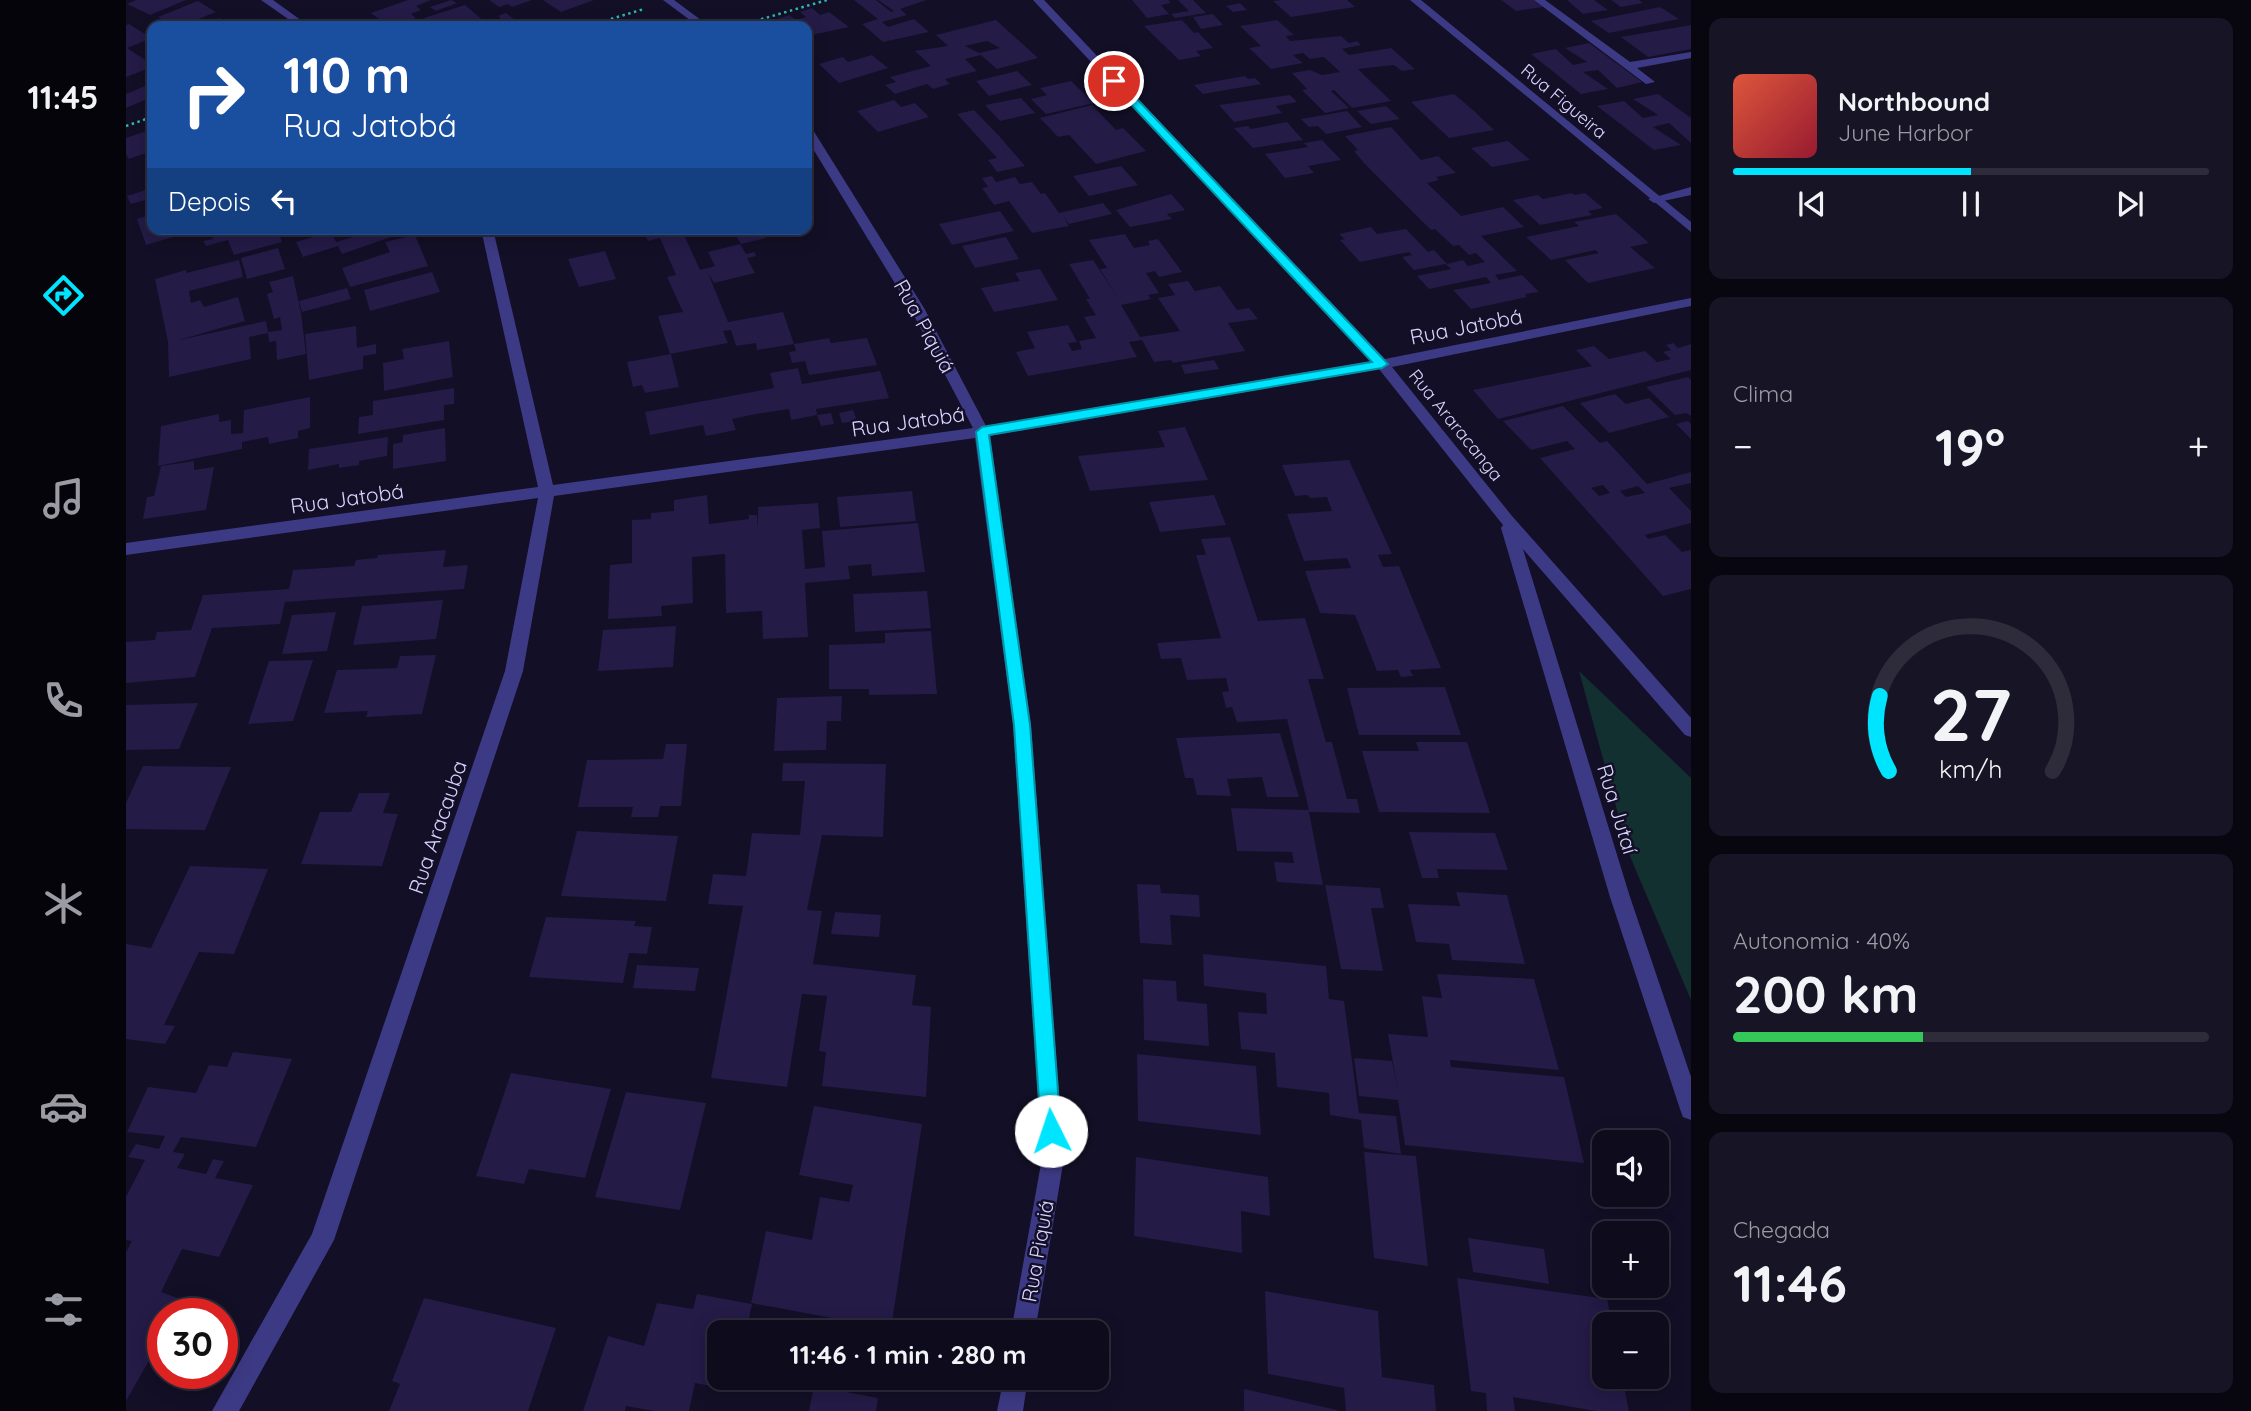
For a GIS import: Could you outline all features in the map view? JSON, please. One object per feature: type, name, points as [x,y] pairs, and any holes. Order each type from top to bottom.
[{"type":"street","points":[[266,0],[297,21]]},
{"type":"street","name":"Rua Araracanga","points":[[1038,0],[1382,364],[1507,520],[1691,730]]},
{"type":"street","name":"Rua Figueira","points":[[1415,0],[1691,228]]},
{"type":"street","points":[[1539,0],[1650,82]]},
{"type":"street","points":[[669,1],[697,21]]},
{"type":"street","points":[[1628,66],[1691,55]]},
{"type":"street","name":"Rua Piquiá","points":[[812,138],[917,308],[982,432],[1022,725],[1053,1158],[1026,1320]]},
{"type":"street","points":[[1654,199],[1691,191]]},
{"type":"street","name":"Rua Aracauba","points":[[225,1411],[321,1240],[514,671],[547,492],[488,235]]},
{"type":"street","name":"Rua Jatobá","points":[[126,549],[982,432],[1382,364],[1691,302]]},
{"type":"street","name":"Rua Jutaí","points":[[1507,520],[1620,897],[1686,1071],[1691,1109]]},
{"type":"street","points":[[1010,1411],[1014,1390]]},
{"type":"path","points":[[755,21],[827,0]]},
{"type":"path","points":[[604,21],[669,1]]},
{"type":"path","points":[[126,126],[147,119]]},
{"type":"green space","points":[[1579,671],[1691,778],[1691,1000],[1629,854]]},
{"type":"building","points":[[136,0],[186,0],[150,15],[127,4]]},
{"type":"building","points":[[408,0],[431,0],[416,6],[421,10],[411,14],[416,18],[408,21],[381,21],[371,13]]},
{"type":"building","points":[[451,0],[457,3],[436,11],[430,7]]},
{"type":"building","points":[[489,0],[532,0],[512,7],[508,4],[499,7]]},
{"type":"building","points":[[543,0],[594,0],[561,12]]},
{"type":"building","points":[[854,0],[876,0],[891,12],[894,11],[878,0],[926,0],[900,9],[907,15],[882,22],[888,27],[914,19],[929,32],[883,42],[862,24],[878,19]]},
{"type":"building","points":[[1132,0],[1168,0],[1171,3],[1161,5],[1169,14],[1147,18]]},
{"type":"building","points":[[1178,0],[1193,0],[1206,13],[1175,18],[1171,14],[1189,11]]},
{"type":"building","points":[[1347,0],[1355,7],[1291,17],[1273,1]]},
{"type":"building","points":[[1501,0],[1534,0],[1543,7],[1516,11]]},
{"type":"building","points":[[1567,0],[1594,0],[1608,10],[1583,14]]},
{"type":"building","points":[[1611,0],[1639,0],[1643,3],[1621,7]]},
{"type":"building","points":[[198,1],[216,12],[194,21],[165,21],[158,17]]},
{"type":"building","points":[[1240,3],[1247,10],[1233,12],[1226,6]]},
{"type":"building","points":[[465,5],[484,21],[428,21],[424,18]]},
{"type":"building","points":[[1660,7],[1679,19],[1609,33],[1591,21]]},
{"type":"building","points":[[812,8],[820,15],[829,12],[849,27],[812,35],[812,21],[772,21],[789,15],[796,20],[806,17],[800,12]]},
{"type":"building","points":[[506,13],[516,21],[492,21],[501,18],[498,16]]},
{"type":"building","points":[[1213,14],[1223,25],[1201,29],[1193,17]]},
{"type":"building","points":[[996,20],[1038,58],[997,69],[981,55],[965,59],[977,71],[945,79],[950,84],[933,89],[927,84],[895,94],[885,85],[896,82],[890,77],[931,66],[915,51],[948,46],[936,35]],"holes":[[[987,41],[1000,48],[979,53],[965,46]]]},
{"type":"building","points":[[1182,20],[1213,48],[1196,51],[1201,56],[1179,60],[1144,26]]},
{"type":"building","points":[[1277,20],[1294,35],[1286,36],[1290,41],[1341,36],[1349,43],[1357,41],[1361,45],[1342,49],[1349,55],[1391,48],[1415,69],[1402,71],[1394,65],[1358,69],[1391,101],[1352,108],[1334,90],[1331,91],[1349,108],[1325,113],[1302,90],[1307,89],[1292,73],[1310,70],[1322,75],[1340,72],[1324,57],[1310,59],[1303,53],[1293,55],[1303,63],[1271,69],[1249,48],[1261,46],[1240,26]]},
{"type":"building","points":[[126,25],[147,33],[147,40],[127,48],[147,61],[147,69],[126,77]]},
{"type":"building","points":[[1691,25],[1691,49],[1648,57],[1621,37]]},
{"type":"building","points":[[1589,43],[1642,82],[1617,88],[1598,70],[1583,72],[1608,89],[1581,94],[1531,54],[1556,49],[1573,65],[1587,62],[1565,48]]},
{"type":"building","points":[[872,55],[888,68],[839,83],[819,64],[843,57],[848,62]]},
{"type":"building","points":[[1017,71],[1032,85],[989,96],[976,81]]},
{"type":"building","points":[[1245,76],[1248,79],[1255,78],[1261,84],[1203,94],[1194,85]]},
{"type":"building","points":[[1071,81],[1094,103],[1046,114],[1031,99],[1047,95],[1040,88]]},
{"type":"building","points":[[147,85],[147,99],[126,108],[126,94]]},
{"type":"building","points":[[1454,94],[1494,130],[1449,138],[1411,102]]},
{"type":"building","points":[[1658,94],[1691,118],[1691,143],[1669,123],[1653,127],[1681,145],[1654,150],[1597,106],[1624,101],[1643,118],[1658,115],[1633,99]]},
{"type":"building","points":[[1290,95],[1297,102],[1276,106],[1282,113],[1234,122],[1219,105]]},
{"type":"building","points":[[1021,98],[1035,113],[1000,121],[985,105]]},
{"type":"building","points":[[894,100],[901,107],[915,103],[929,117],[878,132],[857,111]]},
{"type":"building","points":[[1092,105],[1116,130],[1123,128],[1146,151],[1096,164],[1069,135],[1058,137],[1040,118]]},
{"type":"building","points":[[1386,106],[1400,119],[1371,124],[1357,111]]},
{"type":"building","points":[[974,110],[1025,166],[997,172],[988,160],[997,158],[957,114]]},
{"type":"building","points":[[1347,111],[1362,127],[1326,134],[1318,126],[1309,127],[1301,119]]},
{"type":"building","points":[[1287,122],[1303,140],[1253,148],[1234,128],[1248,126],[1251,129]]},
{"type":"building","points":[[1391,127],[1421,160],[1438,156],[1456,173],[1436,177],[1439,180],[1427,183],[1461,216],[1503,207],[1524,227],[1481,236],[1517,271],[1495,275],[1499,280],[1522,275],[1539,292],[1471,309],[1453,290],[1491,283],[1486,277],[1429,289],[1417,276],[1451,269],[1446,264],[1414,270],[1402,257],[1412,255],[1409,252],[1360,262],[1340,240],[1345,239],[1339,234],[1371,227],[1377,234],[1406,229],[1428,252],[1434,250],[1447,264],[1463,260],[1468,266],[1485,262],[1476,253],[1469,255],[1459,245],[1453,246],[1435,229],[1431,230],[1364,163],[1354,151],[1358,150],[1345,136]]},
{"type":"building","points":[[147,131],[147,153],[129,159],[126,154],[126,138]]},
{"type":"building","points":[[1322,140],[1341,160],[1308,166],[1314,173],[1285,178],[1265,154],[1308,147],[1304,143]]},
{"type":"building","points":[[1508,141],[1530,160],[1492,167],[1471,148]]},
{"type":"building","points":[[1121,166],[1138,185],[1089,196],[1073,176]]},
{"type":"building","points":[[992,176],[996,182],[1015,177],[1020,184],[1032,182],[1041,194],[1045,193],[1059,213],[1103,203],[1112,214],[1069,224],[1064,217],[1069,226],[1032,233],[1009,201],[994,205],[982,188],[988,187],[982,178]]},
{"type":"building","points":[[147,190],[147,199],[131,204],[127,196]]},
{"type":"building","points":[[1585,193],[1603,208],[1588,211],[1592,215],[1540,225],[1513,200],[1538,195],[1543,199]]},
{"type":"building","points":[[1171,194],[1185,210],[1167,214],[1172,219],[1130,227],[1116,210]]},
{"type":"building","points":[[1000,211],[1014,231],[952,245],[939,224]]},
{"type":"building","points":[[1616,214],[1649,243],[1630,247],[1655,268],[1588,283],[1565,260],[1599,253],[1595,250],[1551,260],[1526,237],[1579,226],[1574,222]]},
{"type":"building","points":[[147,216],[147,235],[180,235],[146,245],[137,219]]},
{"type":"building","points":[[1125,234],[1134,248],[1150,245],[1148,241],[1158,239],[1182,272],[1159,277],[1155,271],[1146,273],[1159,293],[1148,295],[1151,299],[1121,305],[1140,337],[1180,331],[1158,298],[1175,295],[1168,284],[1188,281],[1195,291],[1220,286],[1237,310],[1249,308],[1258,319],[1228,323],[1245,351],[1173,363],[1171,360],[1154,362],[1142,340],[1129,342],[1137,357],[1028,376],[1016,352],[1035,348],[1027,332],[1068,325],[1077,342],[1068,343],[1072,351],[1082,349],[1079,341],[1096,338],[1084,317],[1096,315],[1086,299],[1090,299],[1069,264],[1093,260],[1116,295],[1100,269],[1107,268],[1089,240]]},
{"type":"building","points":[[211,235],[279,235],[282,242],[234,255],[228,240],[206,246],[203,241],[213,239]]},
{"type":"building","points":[[320,235],[332,235],[336,242],[360,235],[397,235],[342,254],[338,246],[303,257],[296,242]]},
{"type":"building","points":[[415,235],[428,266],[350,287],[342,268],[390,252],[385,242]]},
{"type":"building","points":[[645,235],[684,235],[700,270],[715,266],[708,252],[740,244],[746,254],[754,252],[756,256],[747,258],[755,273],[714,283],[708,273],[728,322],[783,312],[794,344],[757,350],[756,343],[736,346],[731,330],[723,331],[728,343],[670,354],[658,316],[683,312],[667,277],[676,275],[660,238],[648,241]]},
{"type":"building","points":[[736,235],[764,235],[766,238],[741,244]]},
{"type":"building","points":[[1006,237],[1019,259],[975,268],[962,246]]},
{"type":"building","points":[[278,248],[285,269],[247,279],[241,258]]},
{"type":"building","points":[[605,251],[616,279],[579,287],[568,259]]},
{"type":"building","points":[[239,260],[243,277],[189,291],[191,303],[200,300],[204,307],[238,297],[245,321],[179,340],[266,321],[268,332],[282,330],[280,317],[274,319],[267,294],[273,292],[269,282],[293,276],[306,354],[277,360],[276,341],[269,342],[268,333],[249,337],[251,359],[169,377],[168,342],[155,279]]},
{"type":"building","points":[[1040,269],[1058,300],[994,312],[981,288],[1020,281],[1015,273]]},
{"type":"building","points":[[432,272],[440,292],[370,311],[364,290]]},
{"type":"building","points":[[347,288],[351,299],[302,312],[299,301]]},
{"type":"building","points":[[356,326],[357,348],[376,344],[376,354],[363,356],[363,369],[309,380],[305,334]]},
{"type":"building","points":[[829,338],[831,343],[867,338],[877,365],[809,375],[805,361],[792,363],[789,352],[796,351],[794,344]]},
{"type":"building","points":[[449,341],[453,377],[384,391],[383,363],[404,359],[402,349]]},
{"type":"building","points":[[1673,343],[1678,348],[1691,344],[1691,370],[1498,419],[1473,390],[1592,366],[1576,350],[1594,346],[1609,359],[1645,351],[1657,362],[1671,359],[1663,352],[1671,350],[1666,345]]},
{"type":"building","points":[[671,354],[679,387],[645,393],[642,385],[633,387],[627,362]]},
{"type":"building","points":[[1214,360],[1219,369],[1185,374],[1181,365]]},
{"type":"building","points":[[798,368],[802,384],[880,371],[889,398],[816,409],[817,415],[791,420],[789,409],[756,414],[732,419],[736,430],[706,436],[703,425],[650,435],[645,412],[774,388],[770,373]]},
{"type":"building","points":[[1688,377],[1691,380],[1691,416],[1686,413],[1675,415],[1646,387]]},
{"type":"building","points":[[454,388],[454,404],[444,405],[444,420],[358,434],[359,417],[373,415],[373,401]]},
{"type":"building","points":[[1615,394],[1626,404],[1649,398],[1669,417],[1609,433],[1580,403]]},
{"type":"building","points":[[310,397],[310,428],[298,431],[298,438],[269,444],[268,437],[242,442],[242,449],[158,466],[161,426],[219,414],[219,422],[231,420],[231,434],[243,433],[244,410]]},
{"type":"building","points":[[1563,406],[1600,443],[1607,441],[1647,484],[1691,472],[1691,483],[1669,488],[1691,511],[1691,523],[1645,535],[1648,539],[1665,535],[1682,552],[1691,550],[1691,589],[1663,596],[1540,458],[1575,449],[1567,441],[1531,450],[1503,421]],"holes":[[[1603,485],[1610,493],[1599,496],[1591,488]],[[1638,486],[1645,493],[1626,497],[1620,491]]]},
{"type":"building","points":[[853,410],[857,421],[842,423],[839,413]]},
{"type":"building","points":[[831,413],[834,424],[821,426],[817,415]]},
{"type":"building","points":[[1688,421],[1691,424],[1691,439],[1676,424]]},
{"type":"building","points":[[1185,427],[1208,480],[1090,491],[1078,456],[1165,447],[1158,431]]},
{"type":"building","points":[[445,428],[446,461],[393,469],[393,444],[403,442],[403,435]]},
{"type":"building","points":[[388,437],[387,456],[359,461],[359,465],[339,468],[339,464],[308,470],[309,449]]},
{"type":"building","points":[[1349,460],[1392,554],[1378,555],[1383,567],[1399,566],[1441,668],[1410,670],[1413,676],[1401,677],[1398,670],[1377,671],[1355,615],[1320,613],[1305,571],[1351,568],[1347,558],[1304,561],[1287,514],[1332,511],[1327,497],[1295,496],[1282,465]]},
{"type":"building","points":[[194,461],[194,470],[214,467],[206,510],[143,519],[147,497],[154,496],[161,466]]},
{"type":"building","points":[[912,491],[916,521],[840,527],[837,497]]},
{"type":"building","points":[[707,495],[709,524],[749,519],[749,515],[757,515],[758,529],[758,507],[818,503],[820,528],[802,530],[805,569],[825,567],[822,531],[918,523],[925,572],[872,576],[871,564],[848,566],[850,579],[805,583],[808,637],[763,639],[762,611],[726,613],[725,554],[692,557],[693,603],[661,606],[662,616],[608,619],[610,565],[632,563],[632,520],[651,519],[651,513],[674,511],[674,500]]},
{"type":"building","points":[[1214,495],[1226,525],[1160,532],[1149,502]]},
{"type":"building","points":[[1230,537],[1258,621],[1305,618],[1324,679],[1308,679],[1326,742],[1332,742],[1347,799],[1357,799],[1360,813],[1309,812],[1323,885],[1277,882],[1274,862],[1294,863],[1292,852],[1237,851],[1231,808],[1309,810],[1287,719],[1237,722],[1232,707],[1226,708],[1222,692],[1229,691],[1226,678],[1187,680],[1181,658],[1161,659],[1157,643],[1221,638],[1196,555],[1206,555],[1201,539]]},
{"type":"building","points":[[446,550],[443,567],[468,565],[464,589],[285,602],[280,624],[212,628],[195,677],[126,683],[126,642],[155,640],[157,632],[191,630],[203,595],[289,589],[293,570],[354,566],[356,560],[377,558],[378,555]]},
{"type":"building","points":[[927,591],[931,628],[855,632],[853,594]]},
{"type":"building","points":[[443,600],[436,639],[353,645],[362,606]]},
{"type":"building","points":[[336,612],[327,651],[282,654],[292,615]]},
{"type":"building","points":[[676,626],[673,667],[598,671],[603,630]]},
{"type":"building","points":[[931,631],[937,694],[869,695],[869,689],[829,689],[829,645],[885,643],[885,633]]},
{"type":"building","points":[[436,655],[422,714],[366,717],[368,711],[324,713],[337,670],[397,668],[400,656]]},
{"type":"building","points":[[313,660],[293,721],[248,724],[269,661]]},
{"type":"building","points":[[1445,687],[1461,735],[1359,735],[1347,688]]},
{"type":"building","points":[[842,696],[841,721],[827,721],[826,750],[774,751],[777,698]]},
{"type":"building","points":[[198,703],[179,749],[126,750],[126,705]]},
{"type":"building","points":[[1280,733],[1299,797],[1267,797],[1262,777],[1227,779],[1231,796],[1197,795],[1193,778],[1185,778],[1176,738]]},
{"type":"building","points":[[1416,742],[1467,742],[1490,813],[1379,812],[1362,751],[1419,751]]},
{"type":"building","points":[[666,744],[687,744],[681,806],[660,806],[658,817],[631,817],[633,807],[578,807],[587,760],[663,759]]},
{"type":"building","points":[[783,763],[886,764],[883,837],[822,835],[807,910],[822,911],[813,964],[916,975],[912,1005],[931,1007],[926,1097],[822,1086],[826,1052],[819,1051],[827,996],[802,994],[787,1087],[711,1078],[743,906],[708,904],[713,874],[746,876],[752,833],[800,835],[805,781],[782,781]]},
{"type":"building","points":[[143,766],[231,767],[205,830],[126,829],[126,803]]},
{"type":"building","points":[[359,793],[390,793],[383,813],[398,814],[382,866],[301,864],[320,812],[351,812]]},
{"type":"building","points":[[577,831],[678,836],[666,901],[561,896]]},
{"type":"building","points":[[1409,832],[1495,833],[1508,870],[1437,869],[1439,878],[1422,878]]},
{"type":"building","points":[[190,866],[268,869],[234,954],[199,952],[164,1025],[175,1026],[165,1044],[126,1039],[126,944],[151,948]]},
{"type":"building","points":[[1137,884],[1160,885],[1161,893],[1199,895],[1200,917],[1170,915],[1172,945],[1140,943]]},
{"type":"building","points":[[1325,885],[1380,888],[1384,908],[1371,908],[1383,971],[1341,969]]},
{"type":"building","points":[[1456,892],[1507,895],[1525,964],[1452,960],[1449,944],[1416,942],[1408,904],[1460,906]]},
{"type":"building","points":[[835,912],[881,915],[879,937],[831,934]]},
{"type":"building","points":[[546,917],[636,921],[634,926],[652,927],[647,954],[629,953],[623,983],[529,977]]},
{"type":"building","points":[[1203,954],[1326,966],[1329,999],[1344,1001],[1359,1113],[1396,1116],[1401,1154],[1364,1148],[1361,1120],[1330,1115],[1329,1093],[1277,1087],[1275,1053],[1241,1049],[1238,1012],[1267,1014],[1266,993],[1204,986]]},
{"type":"building","points":[[637,965],[699,968],[695,991],[633,988]]},
{"type":"building","points":[[1437,974],[1534,979],[1559,1070],[1450,1060],[1451,1067],[1564,1077],[1584,1163],[1405,1145],[1398,1100],[1359,1096],[1354,1058],[1392,1061],[1398,1091],[1388,1034],[1428,1037],[1422,996],[1442,998]]},
{"type":"building","points":[[1143,979],[1176,981],[1177,1001],[1207,1004],[1209,1046],[1144,1040]]},
{"type":"building","points":[[233,1052],[292,1059],[256,1147],[181,1137],[173,1152],[185,1154],[177,1168],[206,1174],[213,1159],[224,1161],[215,1178],[253,1185],[219,1257],[182,1249],[161,1292],[178,1298],[147,1298],[147,1364],[126,1401],[126,1252],[132,1241],[126,1240],[126,1197],[145,1160],[128,1157],[136,1144],[159,1149],[165,1136],[127,1132],[148,1087],[196,1093],[209,1065],[227,1067]]},
{"type":"building","points":[[1137,1054],[1256,1066],[1261,1135],[1138,1121]]},
{"type":"building","points":[[511,1073],[611,1089],[585,1178],[529,1169],[524,1184],[476,1176]]},
{"type":"building","points":[[626,1092],[706,1103],[680,1210],[595,1197]]},
{"type":"building","points":[[814,1106],[922,1124],[892,1320],[843,1320],[751,1303],[766,1231],[812,1240],[820,1197],[849,1202],[853,1185],[799,1175]]},
{"type":"building","points":[[1364,1152],[1416,1156],[1428,1266],[1374,1258]]},
{"type":"building","points":[[1136,1157],[1268,1177],[1270,1216],[1241,1211],[1242,1253],[1134,1236]]},
{"type":"building","points":[[1468,1238],[1544,1249],[1549,1284],[1473,1272]]},
{"type":"building","points":[[1457,1278],[1607,1299],[1610,1312],[1592,1312],[1592,1389],[1624,1389],[1629,1411],[1596,1411],[1513,1397],[1515,1411],[1487,1411],[1486,1393],[1471,1391]]},
{"type":"building","points":[[1265,1291],[1378,1311],[1382,1377],[1434,1385],[1436,1411],[1346,1411],[1344,1388],[1268,1374]]},
{"type":"building","points":[[697,1294],[752,1304],[749,1320],[707,1320],[707,1385],[695,1383],[689,1411],[654,1411],[626,1406],[625,1411],[583,1411],[608,1336],[644,1346],[657,1303],[693,1309]]},
{"type":"building","points":[[424,1298],[556,1328],[528,1411],[389,1411],[400,1384],[392,1381]]},
{"type":"building","points":[[1244,1389],[1337,1410],[1337,1411],[1244,1411]]},
{"type":"building","points":[[813,1390],[835,1390],[878,1398],[876,1411],[809,1411]]},
{"type":"route","points":[[1051,1131],[1022,725],[982,432],[1382,364],[1114,81]]}]
